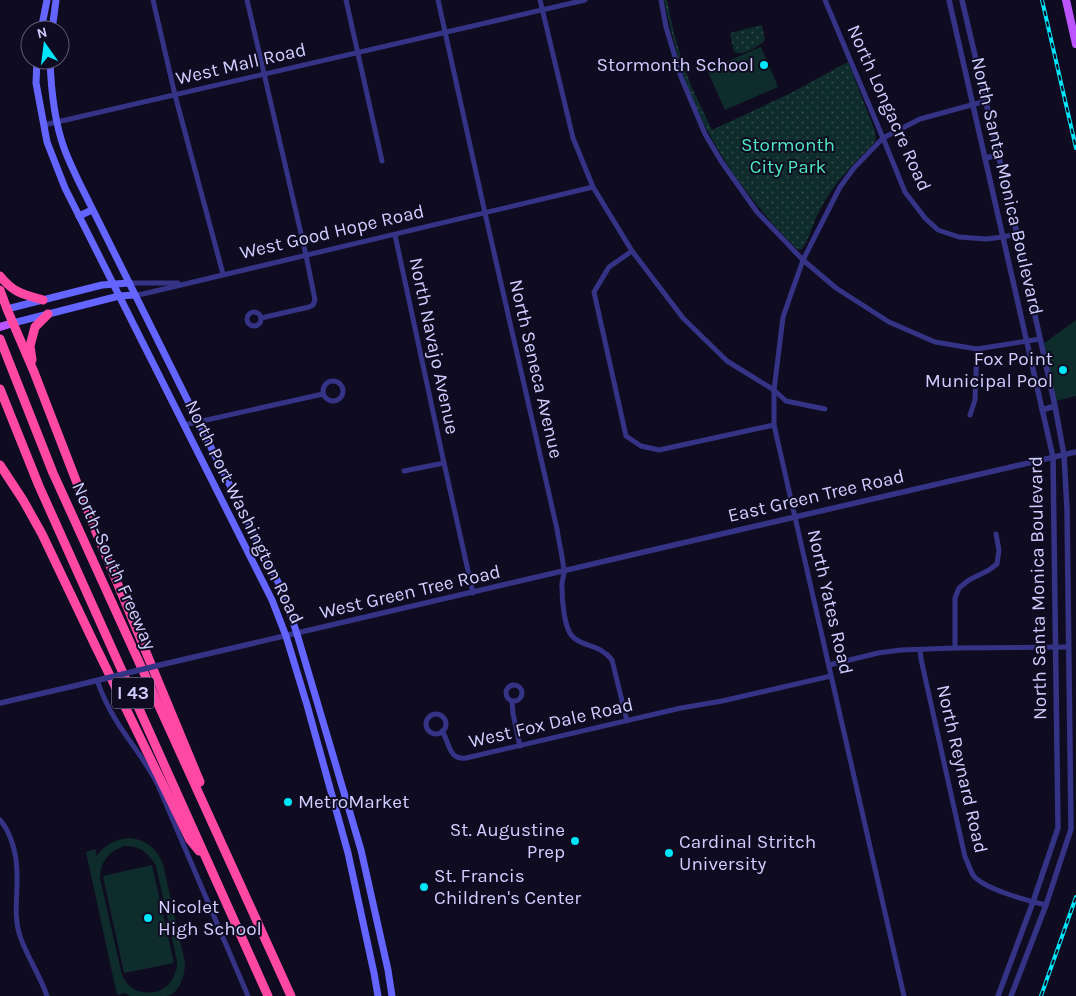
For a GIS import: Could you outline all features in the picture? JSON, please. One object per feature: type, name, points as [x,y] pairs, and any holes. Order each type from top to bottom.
[{"type":"highway","points":[[0,276],[9,287],[17,292],[43,300]]},
{"type":"highway","points":[[0,290],[6,325],[34,372],[94,527],[204,791],[212,823]]},
{"type":"highway","points":[[34,372],[30,346],[35,327],[48,314]]},
{"type":"highway","name":"North-South Freeway","points":[[0,339],[53,473],[291,996]]},
{"type":"highway","name":"North-South Freeway","points":[[0,389],[39,486],[268,996]]},
{"type":"highway","points":[[0,465],[42,534],[190,840],[206,858]]},
{"type":"main road","points":[[43,20],[47,0]]},
{"type":"main road","points":[[53,20],[56,0]]},
{"type":"main road","points":[[1066,0],[1074,25],[1076,44]]},
{"type":"main road","name":"North Port Washington Road","points":[[37,70],[36,84],[47,142],[56,168],[272,600],[286,636],[307,704],[349,859],[378,996]]},
{"type":"main road","name":"North Port Washington Road","points":[[50,70],[51,87],[57,122],[64,147],[78,180],[284,594],[361,850],[392,996]]},
{"type":"main road","points":[[79,216],[92,210]]},
{"type":"main road","points":[[93,244],[106,238]]},
{"type":"main road","name":"West Good Hope Road","points":[[3,310],[93,287],[130,283]]},
{"type":"main road","name":"West Good Hope Road","points":[[6,325],[119,296],[135,294]]},
{"type":"main road","points":[[207,470],[220,465]]},
{"type":"main road","points":[[272,600],[284,594]]},
{"type":"street","points":[[153,0],[175,95],[222,274]]},
{"type":"street","points":[[247,0],[315,295],[315,303],[309,307],[261,318]]},
{"type":"street","points":[[346,0],[382,162]]},
{"type":"street","name":"North Seneca Avenue","points":[[438,0],[555,520],[564,571],[562,587],[566,624],[574,638],[607,653],[612,660],[627,721]]},
{"type":"street","points":[[540,0],[574,138],[593,187],[632,251],[683,318],[727,361],[774,390],[786,401],[825,408]]},
{"type":"street","name":"West Mall Road","points":[[44,125],[585,0]]},
{"type":"street","points":[[660,0],[681,77],[705,134],[757,212],[803,260],[836,288],[889,322],[935,342],[977,349],[1040,339]]},
{"type":"street","name":"North Longacre Road","points":[[825,0],[905,192],[925,218],[938,230],[959,237],[986,239],[1017,234]]},
{"type":"street","name":"North Santa Monica Boulevard","points":[[949,0],[1052,457],[1058,828],[998,996]]},
{"type":"street","name":"North Santa Monica Boulevard","points":[[962,0],[1056,406],[1064,455],[1067,508],[1071,829],[1046,905],[1011,996]]},
{"type":"street","name":"North Yates Road","points":[[904,996],[774,425],[774,390],[782,317],[803,260],[840,187],[854,168],[883,138],[920,119],[986,101]]},
{"type":"street","points":[[985,158],[998,155]]},
{"type":"street","name":"West Good Hope Road","points":[[135,294],[143,294],[593,187]]},
{"type":"street","name":"North Navajo Avenue","points":[[395,235],[473,593]]},
{"type":"street","points":[[632,251],[609,267],[594,292],[626,436],[641,446],[659,450],[774,425]]},
{"type":"street","name":"West Good Hope Road","points":[[130,283],[186,283]]},
{"type":"street","points":[[970,415],[975,400],[977,349]]},
{"type":"street","points":[[328,382],[338,382],[344,390],[342,397],[337,401],[327,400],[323,394],[324,387],[328,382]]},
{"type":"street","points":[[184,425],[323,394]]},
{"type":"street","points":[[1042,410],[1056,406]]},
{"type":"street","name":"East Green Tree Road","points":[[564,571],[1076,452]]},
{"type":"street","name":"North Navajo Avenue","points":[[404,471],[444,463]]},
{"type":"street","points":[[955,648],[954,598],[959,588],[969,580],[997,564],[999,550],[996,534]]},
{"type":"street","name":"West Green Tree Road","points":[[0,703],[564,571]]},
{"type":"street","points":[[829,665],[878,653],[900,650],[1068,647]]},
{"type":"street","name":"North Reynard Road","points":[[920,650],[965,857],[974,876],[987,886],[1046,905]]},
{"type":"street","name":"West Fox Dale Road","points":[[442,732],[450,750],[455,756],[466,758],[681,708],[722,701],[831,676]]},
{"type":"street","points":[[100,679],[100,690],[114,716],[146,763],[161,792],[248,996]]},
{"type":"street","points":[[512,701],[520,746]]},
{"type":"street","points":[[0,820],[8,832],[15,854],[18,875],[16,916],[19,935],[47,996]]},
{"type":"green space","name":"Stormonth City Park","points":[[664,0],[667,0],[674,34],[684,67],[712,130],[791,93],[848,62],[875,131],[876,140],[843,175],[831,192],[802,249],[796,248],[745,190],[704,125],[684,77]]},
{"type":"green space","points":[[762,25],[765,40],[747,52],[734,52],[730,33]]},
{"type":"green space","points":[[761,47],[778,87],[725,110],[707,70]]},
{"type":"green space","name":"Fox Point Municipal Pool","points":[[1076,320],[1076,396],[1056,401],[1043,344]]},
{"type":"green space","points":[[125,839],[136,839],[151,846],[163,864],[185,963],[183,977],[178,987],[172,994],[167,996],[130,996],[125,993],[117,995],[86,852],[95,849],[97,856],[107,845]],"holes":[[[129,846],[139,848],[150,857],[156,866],[177,961],[172,980],[157,992],[138,991],[126,982],[121,971],[100,878],[100,872],[106,858],[119,848]]]},
{"type":"green space","points":[[152,865],[174,963],[124,973],[103,876]]},
{"type":"railway","points":[[1042,0],[1076,148]]},
{"type":"railway","points":[[1041,996],[1076,897]]},
{"type":"place","name":"Stormonth School","points":[[764,65]]},
{"type":"place","name":"Fox Point Municipal Pool","points":[[1063,370]]},
{"type":"place","name":"MetroMarket","points":[[288,802]]},
{"type":"place","name":"St. Augustine Prep","points":[[575,841]]},
{"type":"place","name":"Cardinal Stritch University","points":[[669,853]]},
{"type":"place","name":"St. Francis Children's Center","points":[[424,887]]},
{"type":"place","name":"Nicolet High School","points":[[148,918]]}]
